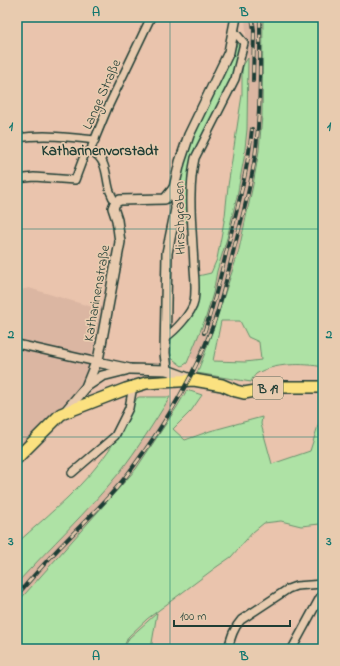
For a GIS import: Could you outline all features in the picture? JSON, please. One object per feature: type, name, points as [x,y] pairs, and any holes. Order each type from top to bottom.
[{"type":"main road","name":"B 19","points":[[17,458],[61,414],[133,386],[151,382],[194,380],[222,385],[244,393],[278,387],[323,388]]},
{"type":"street","name":"Lange Straße","points":[[17,179],[34,177],[75,180],[84,156],[87,152],[91,151],[108,107],[151,17]]},
{"type":"street","name":"Hirschgraben","points":[[167,370],[165,353],[166,253],[176,209],[174,188],[180,162],[189,135],[229,52],[236,17]]},
{"type":"street","name":"Hirschgraben","points":[[166,337],[174,332],[188,315],[194,304],[194,253],[191,201],[192,172],[195,158],[235,79],[244,43],[234,31]]},
{"type":"street","points":[[17,138],[28,136],[57,136],[95,140]]},
{"type":"street","name":"Katharinenstraße","points":[[86,387],[97,362],[120,242],[117,220],[113,208],[116,202],[108,185],[105,169],[100,157],[91,151]]},
{"type":"street","points":[[116,202],[120,200],[165,199],[174,188]]},
{"type":"street","name":"Hirschgraben","points":[[165,199],[176,209]]},
{"type":"street","points":[[17,344],[130,369],[167,370],[194,380]]},
{"type":"street","points":[[130,369],[151,382]]},
{"type":"street","name":"Katharinenstraße","points":[[65,412],[86,387],[102,376],[115,371],[130,369]]},
{"type":"street","points":[[72,473],[115,436],[129,408],[133,386]]},
{"type":"street","points":[[228,649],[232,633],[236,625],[241,620],[288,589],[296,586],[323,584]]},
{"type":"street","points":[[292,649],[323,592]]},
{"type":"shaded area","points":[[245,17],[263,17],[262,116],[259,151],[238,254],[201,362],[190,357],[213,293],[217,271],[237,196],[244,158],[247,129],[248,64]]},
{"type":"shaded area","points":[[29,288],[102,310],[89,365],[74,403],[17,452],[17,291]]},
{"type":"shaded area","points":[[167,401],[177,407],[136,469],[17,603],[17,583],[83,514],[119,472]]},
{"type":"green space","points":[[263,17],[323,17],[323,367],[307,365],[280,366],[263,370],[256,374],[251,382],[197,373],[238,254],[259,151],[262,116]],"holes":[[[221,321],[240,321],[248,337],[259,342],[261,360],[245,362],[213,361]]]},
{"type":"green space","points":[[239,40],[242,43],[225,97],[196,147],[192,159],[188,176],[188,221],[179,226],[181,216],[178,184],[181,169],[194,133]]},
{"type":"green space","points":[[248,58],[247,129],[244,158],[237,196],[206,317],[187,363],[182,366],[170,357],[168,339],[191,314],[198,276],[211,273],[217,259],[225,216],[228,186],[242,95],[242,67]]},
{"type":"green space","points":[[187,390],[202,395],[191,411],[173,429],[185,440],[210,431],[262,417],[261,424],[272,464],[310,451],[323,410],[323,517],[320,524],[301,526],[281,521],[264,523],[253,532],[231,557],[147,619],[128,637],[123,649],[17,649],[17,603],[136,469]]},
{"type":"green space","points":[[170,397],[146,435],[119,473],[82,515],[17,583],[17,543],[67,498],[101,461],[111,447],[137,398]]},
{"type":"green space","points":[[157,613],[151,649],[124,649],[129,638]]},
{"type":"railway","points":[[252,17],[254,30],[253,81]]},
{"type":"railway","points":[[17,595],[51,556],[100,507],[145,451],[187,383],[212,328],[223,294],[245,207],[255,157],[259,105],[260,17]]},
{"type":"railway","points":[[204,333],[217,289],[239,202],[252,129]]},
{"type":"district","name":"Katharinenvorstadt","points":[[100,150]]}]
